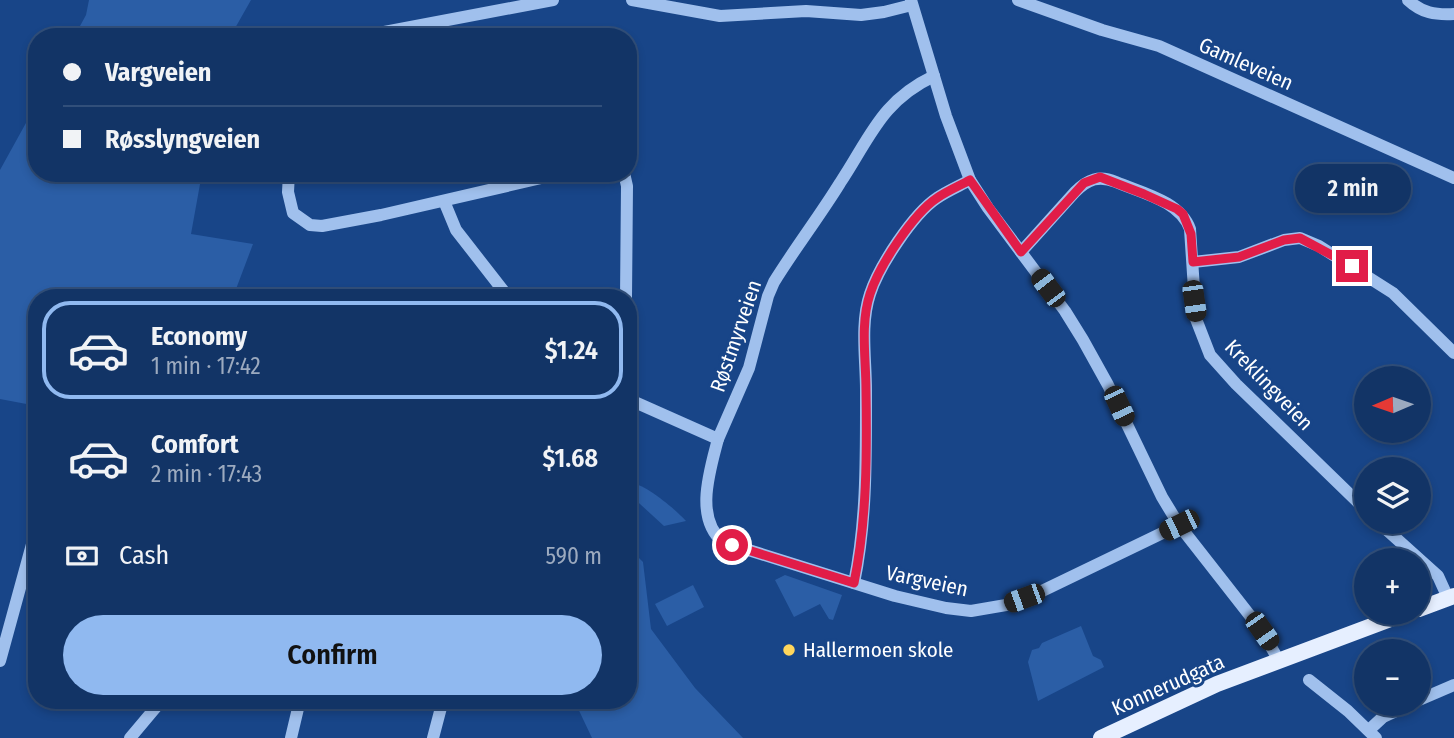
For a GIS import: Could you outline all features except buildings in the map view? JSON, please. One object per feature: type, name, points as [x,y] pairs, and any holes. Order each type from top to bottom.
[{"type":"main road","points":[[1431,604],[1451,597]]},
{"type":"main road","name":"Konnerudgata","points":[[1101,738],[1217,684],[1375,625]]},
{"type":"street","points":[[405,28],[553,0]]},
{"type":"street","points":[[632,0],[720,16],[806,11],[861,15],[884,12],[912,2],[958,152],[970,180],[1083,340],[1108,385],[1161,497],[1179,525],[1262,631],[1279,661]]},
{"type":"street","name":"Gamleveien","points":[[1018,0],[1102,30],[1159,46],[1454,178]]},
{"type":"street","points":[[1408,0],[1419,9],[1432,14],[1454,14]]},
{"type":"street","name":"Røstmyrveien","points":[[718,439],[749,368],[774,282],[842,181],[870,131],[908,90],[934,76]]},
{"type":"street","name":"Kreklingveien","points":[[1021,252],[1084,183],[1100,177],[1177,209],[1183,214],[1191,234],[1196,319],[1210,355],[1236,384],[1354,498]]},
{"type":"street","points":[[854,583],[862,536],[865,330],[870,294],[893,250],[920,215],[935,199],[970,180]]},
{"type":"street","points":[[289,182],[293,213],[310,225],[336,224],[525,182]]},
{"type":"street","points":[[626,182],[626,289]]},
{"type":"street","points":[[444,201],[456,230],[502,289]]},
{"type":"street","points":[[1193,262],[1239,257],[1284,240],[1300,238],[1393,293],[1454,353]]},
{"type":"street","points":[[637,403],[718,439]]},
{"type":"street","name":"Vargveien","points":[[718,439],[707,491],[709,520],[723,542],[854,583],[946,608],[984,610],[1006,605],[1040,592],[1179,525]]},
{"type":"street","points":[[1391,534],[1438,576],[1451,597]]},
{"type":"street","points":[[0,661],[28,559]]},
{"type":"street","points":[[1309,680],[1372,734],[1385,716]]},
{"type":"street","points":[[1431,695],[1454,685]]},
{"type":"street","points":[[130,738],[154,709]]},
{"type":"street","points":[[291,738],[298,709]]},
{"type":"street","points":[[433,738],[441,709]]},
{"type":"shaded area","points":[[89,0],[251,0],[235,28],[79,28],[86,15]]},
{"type":"shaded area","points":[[28,119],[28,182],[200,182],[191,234],[253,244],[236,289],[28,289],[28,404],[0,399],[0,170]]},
{"type":"shaded area","points":[[637,484],[667,503],[686,521],[664,526],[637,501]]},
{"type":"shaded area","points":[[637,556],[643,562],[651,629],[695,688],[743,738],[592,738],[578,709],[637,709]]},
{"type":"shaded area","points":[[785,575],[842,595],[833,620],[829,619],[820,604],[794,617],[775,580]]},
{"type":"shaded area","points":[[693,585],[704,607],[667,626],[655,604]]},
{"type":"shaded area","points":[[1081,626],[1093,656],[1101,660],[1104,667],[1038,701],[1028,662],[1032,650]]},
{"type":"place","name":"Hallermoen skole","points":[[789,650]]},
{"type":"route","points":[[732,545],[854,583],[862,536],[867,304],[875,280],[902,236],[935,199],[970,180],[1021,252],[1084,183],[1100,177],[1144,194],[1183,214],[1191,234],[1193,262],[1239,257],[1284,240],[1300,238],[1352,266]]}]
